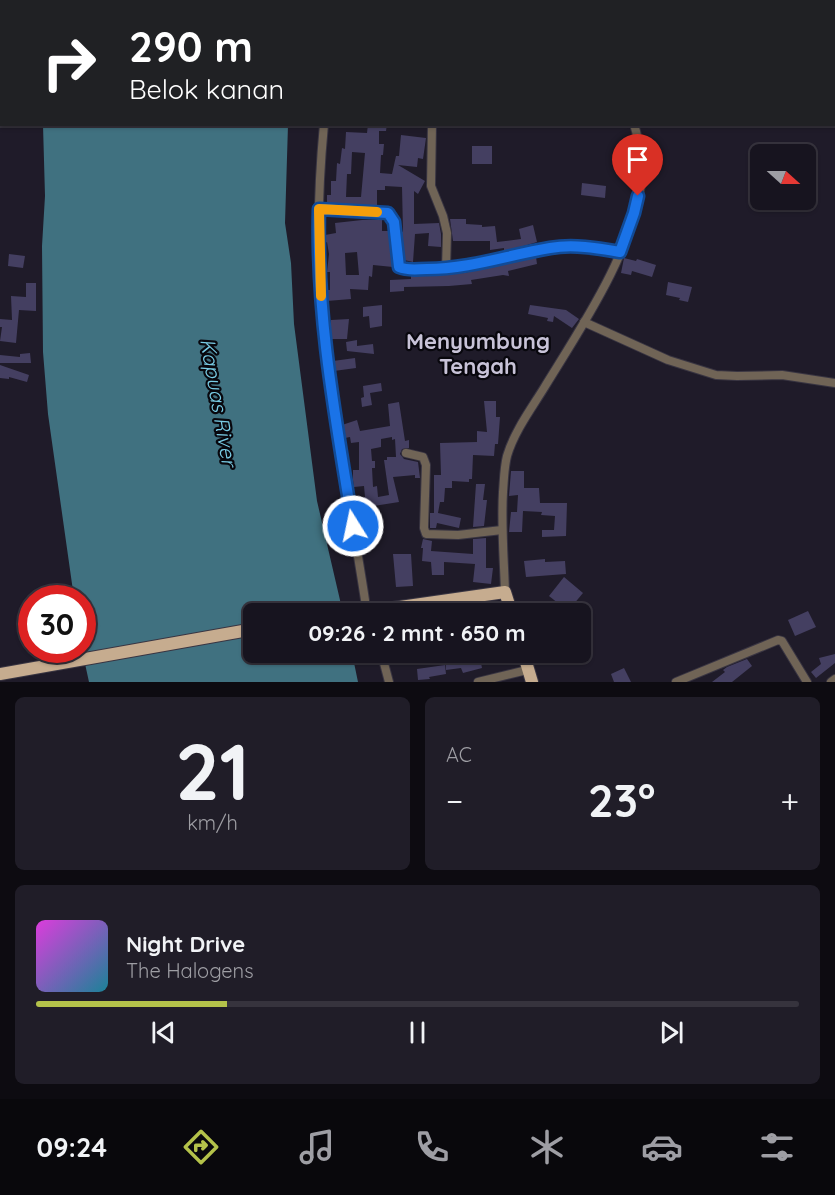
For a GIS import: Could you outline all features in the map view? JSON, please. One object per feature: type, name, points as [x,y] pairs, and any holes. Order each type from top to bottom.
[{"type":"main road","points":[[426,603],[505,592],[508,603]]},
{"type":"main road","points":[[5,673],[243,631]]},
{"type":"main road","points":[[526,663],[532,682]]},
{"type":"street","points":[[324,126],[319,209],[320,284],[325,349],[365,600]]},
{"type":"street","points":[[432,126],[431,186],[447,233],[446,269]]},
{"type":"street","points":[[505,592],[502,530],[504,471],[507,456],[523,423],[584,322],[620,252],[634,213],[642,178],[641,149],[635,126]]},
{"type":"street","points":[[319,209],[388,213],[394,222],[399,267],[408,269],[446,269],[552,247],[581,247],[620,252]]},
{"type":"street","points":[[584,322],[668,360],[716,375],[782,375],[835,383]]},
{"type":"street","points":[[406,453],[423,457],[426,465],[424,528],[426,534],[458,535],[502,530]]},
{"type":"street","points":[[676,682],[774,640],[782,641],[807,682]]},
{"type":"street","points":[[384,663],[389,682]]},
{"type":"street","points":[[478,682],[527,669]]},
{"type":"street","points":[[831,682],[835,680]]},
{"type":"water","name":"Kapuas River","points":[[43,126],[288,126],[285,223],[291,263],[294,324],[317,501],[341,603],[243,603],[243,663],[354,663],[358,682],[89,682],[85,663],[96,663],[96,585],[72,585],[48,414],[43,352],[42,246],[45,196]]},
{"type":"building","points":[[368,126],[387,126],[386,131],[379,131],[379,144],[384,144],[380,173],[392,174],[396,156],[399,156],[401,135],[426,138],[423,159],[418,158],[417,167],[398,165],[425,181],[418,194],[414,191],[414,224],[439,223],[441,247],[428,246],[429,233],[415,234],[413,262],[404,260],[401,231],[403,232],[402,187],[385,186],[385,190],[377,190],[377,206],[327,203],[327,195],[331,195],[331,181],[336,181],[337,163],[340,164],[342,148],[345,149],[346,132],[367,133]],"holes":[[[352,152],[365,153],[361,197],[346,197],[347,174],[351,174]]]},
{"type":"building","points":[[472,146],[492,146],[492,164],[472,164]]},
{"type":"building","points":[[582,183],[606,186],[605,198],[581,195]]},
{"type":"building","points":[[450,219],[466,219],[466,224],[482,225],[482,227],[495,226],[497,242],[521,239],[519,229],[533,225],[537,242],[504,252],[504,248],[490,250],[490,241],[453,241]]},
{"type":"building","points":[[382,220],[382,231],[389,231],[393,267],[373,265],[368,290],[350,289],[351,299],[327,301],[326,290],[330,290],[330,272],[327,272],[329,254],[325,235],[336,233],[335,223]],"holes":[[[357,252],[359,275],[346,275],[345,253]]]},
{"type":"building","points":[[9,254],[25,256],[23,268],[8,266]]},
{"type":"building","points":[[536,257],[537,264],[508,271],[509,276],[471,280],[472,284],[404,287],[404,291],[390,292],[390,280],[411,279],[411,275],[464,273]]},
{"type":"building","points":[[624,258],[636,261],[637,259],[656,265],[652,277],[632,271],[631,275],[621,273]]},
{"type":"building","points":[[668,282],[692,287],[688,302],[666,295]]},
{"type":"building","points":[[26,283],[36,283],[36,311],[19,310],[16,343],[0,341],[2,327],[0,327],[0,319],[12,320],[11,296],[26,297]]},
{"type":"building","points":[[382,305],[382,326],[370,328],[369,316],[363,317],[363,307]]},
{"type":"building","points":[[530,305],[566,310],[579,319],[572,328],[554,316],[553,322],[547,321],[548,318],[528,314]]},
{"type":"building","points":[[349,319],[347,339],[331,339],[331,320]]},
{"type":"building","points":[[357,340],[357,346],[373,344],[374,354],[347,351],[346,342]]},
{"type":"building","points":[[30,353],[31,363],[0,363],[0,355],[20,357],[20,354]]},
{"type":"building","points":[[355,358],[356,368],[334,371],[333,361]]},
{"type":"building","points":[[0,365],[29,375],[27,382],[9,377],[9,379],[0,378]]},
{"type":"building","points":[[381,383],[382,391],[370,393],[372,405],[362,407],[363,386]]},
{"type":"building","points":[[484,401],[496,401],[496,417],[500,417],[498,444],[495,444],[494,456],[473,455],[472,479],[469,479],[469,482],[452,481],[452,488],[445,488],[444,502],[440,502],[438,513],[461,518],[459,528],[437,523],[436,528],[430,528],[430,513],[434,513],[434,475],[441,475],[440,443],[477,442],[477,431],[487,432]]},
{"type":"building","points":[[399,402],[405,441],[409,440],[409,448],[402,449],[400,454],[404,459],[418,462],[420,478],[415,478],[415,475],[393,477],[399,502],[361,508],[359,498],[365,497],[364,486],[354,487],[353,480],[353,470],[359,470],[359,442],[351,443],[350,437],[345,438],[342,425],[357,420],[360,431],[390,426],[388,404]],"holes":[[[392,437],[392,440],[395,439],[396,457],[387,457],[387,460],[384,460],[389,495],[378,497],[377,486],[373,487],[372,468],[375,468],[375,461],[372,461],[371,449],[381,447],[381,439]]]},
{"type":"building","points":[[511,471],[524,471],[524,488],[539,488],[540,503],[567,503],[566,536],[542,537],[542,530],[554,530],[555,516],[541,515],[542,512],[523,511],[522,532],[509,532],[511,512],[517,512],[518,495],[509,496]]},
{"type":"building","points":[[476,484],[485,484],[483,500],[487,500],[484,526],[473,527]]},
{"type":"building","points":[[486,538],[486,568],[493,568],[491,584],[473,582],[475,564],[444,562],[444,575],[432,575],[431,562],[422,561],[423,539],[432,541],[431,551],[473,554],[473,539]]},
{"type":"building","points":[[393,554],[411,554],[413,586],[396,587]]},
{"type":"building","points":[[545,559],[545,562],[565,561],[566,574],[526,577],[524,561]]},
{"type":"building","points":[[564,577],[583,593],[575,603],[558,603],[549,596]]},
{"type":"building","points":[[808,611],[816,627],[795,636],[788,620]]},
{"type":"building","points":[[835,654],[835,663],[816,678],[811,672],[821,664],[819,658]]},
{"type":"building","points":[[747,659],[752,666],[732,682],[712,682],[725,672],[723,670],[727,667]]},
{"type":"building","points":[[446,663],[481,663],[482,668],[463,673],[461,668],[446,670]]},
{"type":"building","points":[[445,665],[446,674],[418,680],[417,669]]},
{"type":"building","points":[[624,668],[631,682],[614,682],[611,674]]},
{"type":"slow traffic","points":[[321,296],[319,209],[377,212]]},
{"type":"district","name":"Menyumbung Tengah","points":[[478,354]]},
{"type":"route","points":[[353,526],[325,349],[320,284],[319,209],[388,213],[394,222],[399,267],[403,269],[446,269],[552,247],[581,247],[620,252],[638,196]]}]
